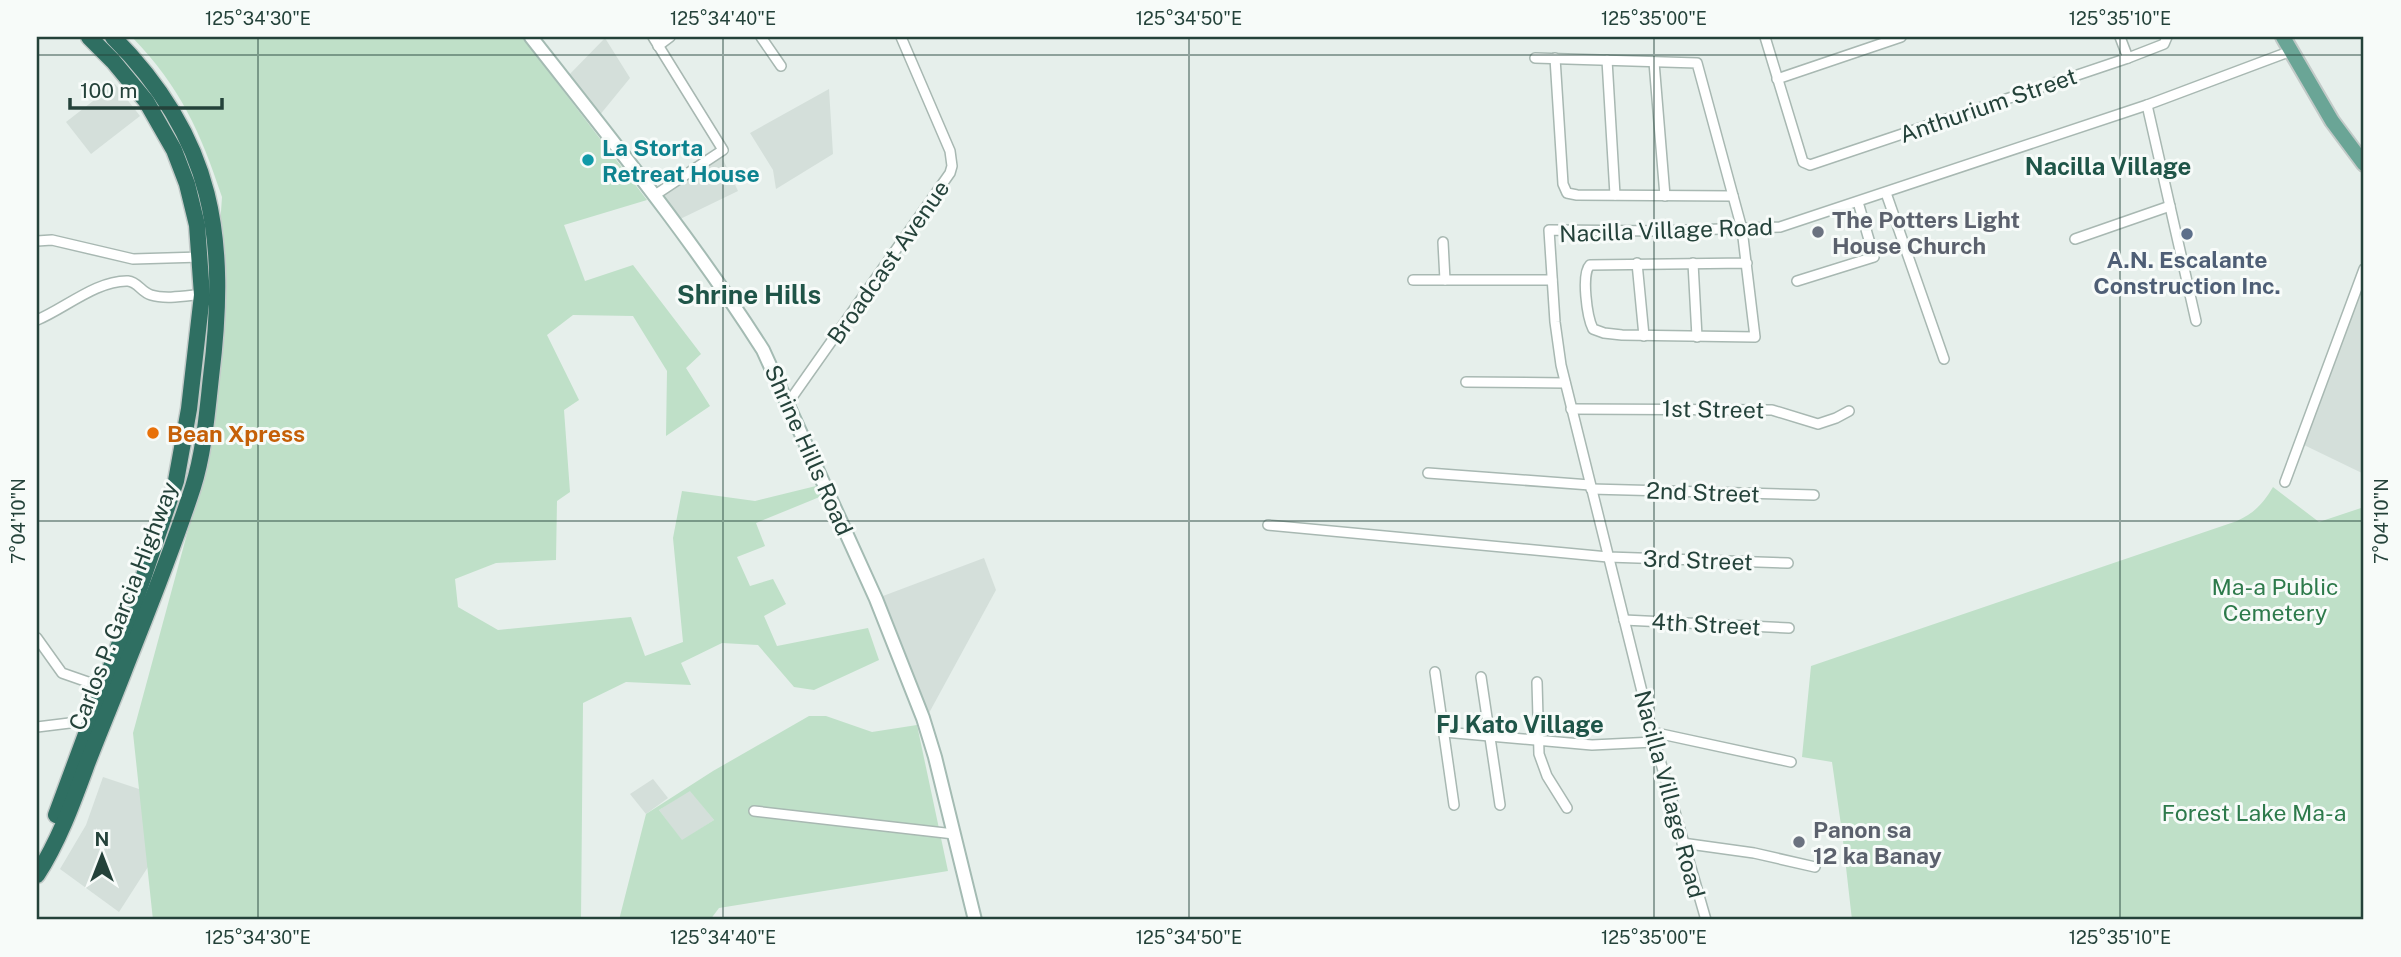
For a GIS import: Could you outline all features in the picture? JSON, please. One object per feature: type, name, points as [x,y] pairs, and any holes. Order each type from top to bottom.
[{"type":"highway","name":"Carlos P. Garcia Highway","points":[[89,37],[146,101],[170,143],[192,204],[201,257],[202,295],[189,409],[176,481],[110,689]]},
{"type":"highway","name":"Carlos P. Garcia Highway","points":[[37,875],[67,816],[110,689],[194,484],[207,411],[219,294],[218,257],[210,201],[190,145],[161,93],[113,37]]},
{"type":"highway","name":"Carlos P. Garcia Highway","points":[[37,854],[98,721]]},
{"type":"main road","points":[[2283,37],[2332,121],[2364,164]]},
{"type":"street","name":"Shrine Hills Road","points":[[531,37],[655,195],[763,350],[902,662],[935,757],[975,920]]},
{"type":"street","points":[[655,195],[723,150],[656,41],[670,37]]},
{"type":"street","points":[[761,37],[781,66]]},
{"type":"street","name":"Broadcast Avenue","points":[[788,402],[950,173],[950,151],[901,37]]},
{"type":"street","points":[[1765,37],[1777,79],[1902,37]]},
{"type":"street","points":[[2120,37],[2128,58]]},
{"type":"street","name":"Anthurium Street","points":[[1777,79],[1805,165],[2128,58],[2164,44],[2167,38]]},
{"type":"street","name":"Nacilla Village Road","points":[[1706,920],[1653,737],[1565,383],[1557,346],[1549,230],[1780,227],[2147,104],[2291,51]]},
{"type":"street","points":[[1535,58],[1697,63],[1742,229],[1747,263],[1755,337],[1644,336],[1598,331],[1590,324],[1585,274],[1587,267],[1595,263],[1747,263]]},
{"type":"street","points":[[1555,58],[1563,184],[1567,193],[1733,196]]},
{"type":"street","points":[[1607,60],[1615,195]]},
{"type":"street","points":[[1654,62],[1665,196]]},
{"type":"street","points":[[2147,104],[2196,321]]},
{"type":"street","points":[[1886,193],[1944,359]]},
{"type":"street","points":[[1797,281],[1874,257],[1858,202]]},
{"type":"street","points":[[2075,239],[2170,206]]},
{"type":"street","points":[[37,241],[52,240],[133,259],[218,257]]},
{"type":"street","points":[[1443,242],[1445,280]]},
{"type":"street","points":[[1637,263],[1644,336]]},
{"type":"street","points":[[1693,263],[1697,337]]},
{"type":"street","points":[[2285,482],[2364,269]]},
{"type":"street","points":[[1413,280],[1552,280]]},
{"type":"street","points":[[37,320],[75,298],[126,281],[132,281],[147,294],[156,296],[219,294]]},
{"type":"street","points":[[1465,382],[1565,383]]},
{"type":"street","name":"1st Street","points":[[1571,409],[1772,410],[1818,424],[1849,411]]},
{"type":"street","name":"2nd Street","points":[[1428,473],[1591,487],[1814,495]]},
{"type":"street","name":"3rd Street","points":[[1268,525],[1608,557],[1788,563]]},
{"type":"street","name":"4th Street","points":[[1624,620],[1789,628]]},
{"type":"street","points":[[37,638],[62,673],[110,689]]},
{"type":"street","points":[[1435,672],[1454,805]]},
{"type":"street","points":[[1481,677],[1500,805]]},
{"type":"street","points":[[1537,682],[1538,741],[1542,765],[1567,808]]},
{"type":"street","points":[[37,727],[98,721]]},
{"type":"street","points":[[1444,732],[1605,745],[1653,737],[1791,762]]},
{"type":"street","points":[[754,811],[954,834]]},
{"type":"street","points":[[1682,843],[1727,848],[1815,867]]},
{"type":"shaded area","points":[[605,38],[630,78],[599,116],[568,76]]},
{"type":"shaded area","points":[[115,84],[140,116],[91,154],[66,122]]},
{"type":"shaded area","points":[[829,89],[833,154],[776,189],[773,170],[750,133]]},
{"type":"shaded area","points":[[720,153],[738,191],[676,221],[657,196]]},
{"type":"shaded area","points":[[2364,279],[2364,474],[2304,445]]},
{"type":"shaded area","points":[[984,558],[996,590],[929,713],[883,596]]},
{"type":"shaded area","points":[[103,777],[166,798],[155,856],[119,912],[60,869],[86,825]]},
{"type":"shaded area","points":[[653,779],[668,798],[646,814],[630,794]]},
{"type":"shaded area","points":[[690,790],[714,820],[682,841],[659,810]]},
{"type":"green space","points":[[132,37],[522,37],[647,200],[564,225],[585,281],[633,265],[701,354],[686,368],[710,406],[666,436],[667,371],[633,316],[573,315],[547,335],[579,400],[564,410],[570,492],[557,501],[556,560],[496,563],[455,579],[458,607],[498,630],[631,617],[645,656],[683,642],[673,538],[682,491],[755,501],[816,486],[822,496],[756,523],[765,546],[737,557],[750,586],[773,579],[786,604],[764,616],[777,646],[868,628],[879,660],[814,690],[794,687],[758,645],[722,643],[681,663],[691,685],[626,682],[583,703],[581,920],[153,920],[133,733],[203,475],[222,197],[206,151],[187,111],[164,74]]},
{"type":"green space","points":[[2273,487],[2319,522],[2364,507],[2364,920],[1852,920],[1832,762],[1802,757],[1811,666],[2237,521],[2258,507]]},
{"type":"green space","points":[[809,716],[826,716],[872,732],[917,725],[948,871],[719,908],[710,920],[619,920],[646,814],[713,771]],"holes":[[[690,791],[714,820],[682,840],[659,810]]]},
{"type":"place","name":"La Storta Retreat House","points":[[588,160]]},
{"type":"place","name":"The Potters Light House Church","points":[[1818,232]]},
{"type":"place","name":"A.N. Escalante Construction Inc.","points":[[2187,234]]},
{"type":"place","name":"Bean Xpress","points":[[153,433]]},
{"type":"place","name":"Panon sa 12 ka Banay","points":[[1799,842]]},
{"type":"district","name":"Nacilla Village","points":[[2108,166]]},
{"type":"district","name":"Shrine Hills","points":[[749,294]]},
{"type":"district","name":"FJ Kato Village","points":[[1520,724]]},
{"type":"park label","name":"Ma-a Public Cemetery","points":[[2275,599]]},
{"type":"park label","name":"Forest Lake Ma-a","points":[[2254,812]]}]
